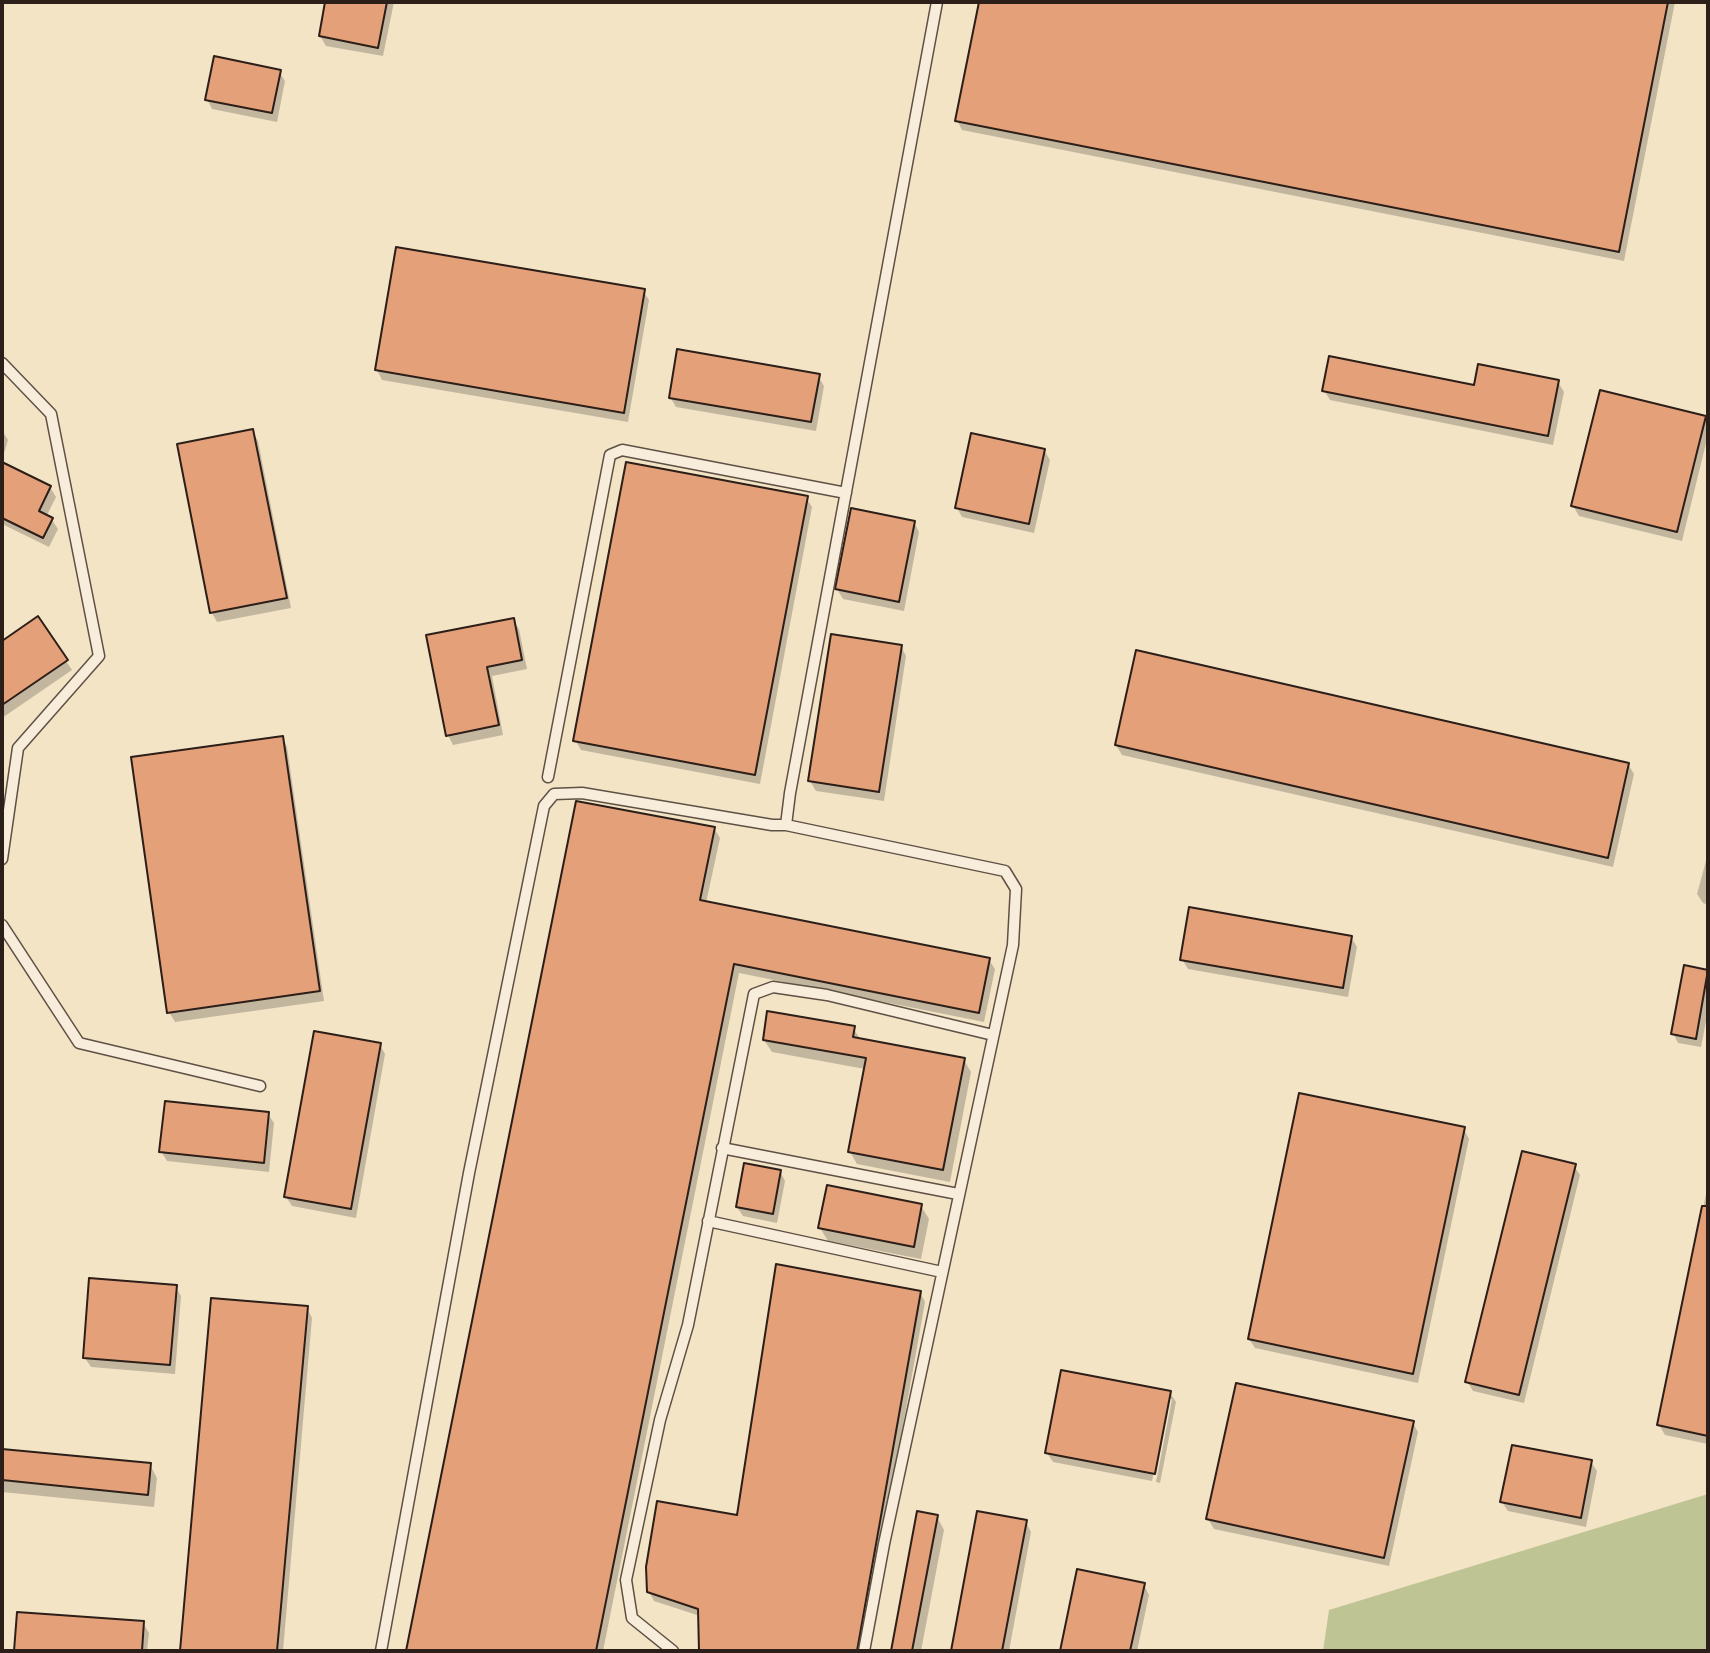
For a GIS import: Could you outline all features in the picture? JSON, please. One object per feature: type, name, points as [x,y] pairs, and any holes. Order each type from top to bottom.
[{"type":"lane","points":[[786,825],[937,2]]},
{"type":"lane","points":[[2,363],[51,414],[99,656],[18,748],[2,859]]},
{"type":"lane","points":[[548,777],[610,455],[622,450],[846,493]]},
{"type":"lane","points":[[382,1651],[469,1173],[544,806],[554,794],[582,793],[772,825],[786,825],[1005,871],[1016,889],[1013,945],[884,1544],[864,1651]]},
{"type":"lane","points":[[2,925],[79,1043],[260,1087]]},
{"type":"lane","points":[[673,1651],[632,1618],[626,1580],[660,1420],[688,1325],[754,994],[773,987],[827,995],[993,1035]]},
{"type":"lane","points":[[722,1148],[958,1194]]},
{"type":"lane","points":[[708,1221],[942,1272]]},
{"type":"green space","points":[[1708,1494],[1708,1651],[1323,1651],[1329,1610]]},
{"type":"building","points":[[325,2],[387,2],[378,48],[319,36]]},
{"type":"building","points":[[979,2],[1668,2],[1619,252],[955,121]]},
{"type":"building","points":[[214,56],[281,70],[272,113],[205,100]]},
{"type":"building","points":[[396,247],[645,289],[624,413],[375,370]]},
{"type":"building","points":[[677,349],[820,374],[811,422],[669,398]]},
{"type":"building","points":[[1329,356],[1474,385],[1478,364],[1559,380],[1548,436],[1322,391]]},
{"type":"building","points":[[1600,390],[1706,416],[1677,532],[1571,506]]},
{"type":"building","points":[[253,429],[287,598],[210,613],[177,444]]},
{"type":"building","points":[[971,433],[1045,449],[1029,524],[955,508]]},
{"type":"building","points":[[2,462],[51,486],[39,511],[53,518],[43,538],[2,518]]},
{"type":"building","points":[[626,462],[808,496],[755,775],[573,741]]},
{"type":"building","points":[[851,508],[915,521],[899,602],[835,589]]},
{"type":"building","points":[[38,616],[68,660],[2,705],[2,641]]},
{"type":"building","points":[[514,618],[522,660],[487,667],[499,725],[446,736],[426,635]]},
{"type":"building","points":[[831,634],[902,645],[879,792],[808,781]]},
{"type":"building","points":[[1136,650],[1629,763],[1608,858],[1115,745]]},
{"type":"building","points":[[283,736],[320,991],[167,1013],[131,757]]},
{"type":"building","points":[[576,801],[715,827],[700,900],[990,958],[979,1013],[734,964],[596,1651],[406,1651]]},
{"type":"building","points":[[1189,907],[1352,936],[1343,988],[1180,960]]},
{"type":"building","points":[[1684,965],[1708,970],[1696,1039],[1671,1034]]},
{"type":"building","points":[[767,1011],[855,1026],[853,1037],[965,1058],[943,1170],[848,1152],[866,1058],[763,1040]]},
{"type":"building","points":[[314,1031],[381,1043],[351,1209],[284,1197]]},
{"type":"building","points":[[1299,1093],[1465,1127],[1413,1374],[1248,1339]]},
{"type":"building","points":[[165,1101],[269,1112],[264,1163],[159,1152]]},
{"type":"building","points":[[1522,1151],[1576,1164],[1519,1395],[1465,1382]]},
{"type":"building","points":[[744,1163],[781,1170],[773,1214],[736,1207]]},
{"type":"building","points":[[827,1185],[922,1204],[914,1247],[818,1228]]},
{"type":"building","points":[[1702,1206],[1708,1206],[1708,1436],[1657,1425]]},
{"type":"building","points":[[776,1264],[921,1291],[857,1651],[699,1651],[698,1609],[647,1592],[646,1567],[657,1501],[737,1515]]},
{"type":"building","points":[[89,1278],[177,1285],[170,1365],[83,1358]]},
{"type":"building","points":[[211,1298],[308,1306],[277,1651],[180,1651]]},
{"type":"building","points":[[1061,1370],[1171,1391],[1155,1474],[1045,1453]]},
{"type":"building","points":[[1236,1383],[1414,1421],[1384,1558],[1206,1519]]},
{"type":"building","points":[[1512,1445],[1592,1460],[1581,1518],[1500,1502]]},
{"type":"building","points":[[2,1449],[151,1463],[148,1495],[2,1480]]},
{"type":"building","points":[[917,1511],[938,1515],[912,1651],[891,1651]]},
{"type":"building","points":[[977,1511],[1027,1520],[1002,1651],[951,1651]]},
{"type":"building","points":[[1077,1569],[1145,1583],[1130,1651],[1060,1651]]},
{"type":"building","points":[[17,1612],[144,1621],[142,1651],[14,1651]]}]
